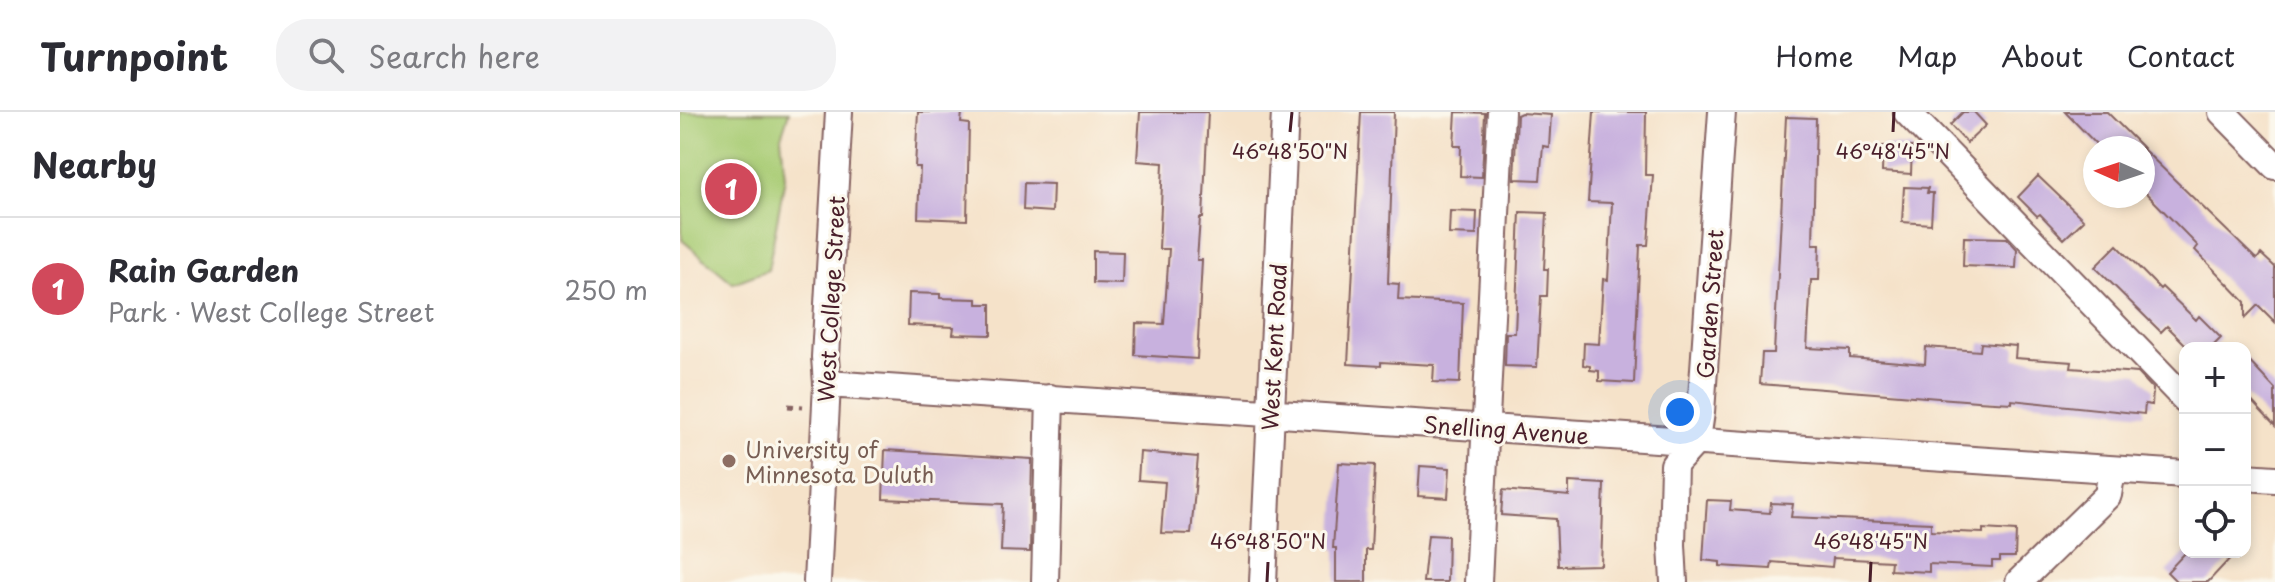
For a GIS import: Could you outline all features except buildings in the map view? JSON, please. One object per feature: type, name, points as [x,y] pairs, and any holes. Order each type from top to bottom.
[{"type":"street","name":"West College Street","points":[[817,582],[827,384],[825,357],[839,112]]},
{"type":"street","name":"West Kent Road","points":[[1263,582],[1285,112]]},
{"type":"street","points":[[1478,582],[1501,112]]},
{"type":"street","name":"Garden Street","points":[[1674,582],[1674,465],[1697,440],[1704,383],[1722,112]]},
{"type":"street","points":[[1907,112],[2179,393]]},
{"type":"street","points":[[2222,112],[2275,166]]},
{"type":"street","name":"Snelling Avenue","points":[[827,384],[2179,474]]},
{"type":"street","points":[[1045,582],[1050,398]]},
{"type":"street","points":[[2019,582],[2108,495],[2112,470]]},
{"type":"green space","points":[[680,112],[789,112],[781,137],[785,177],[768,270],[733,283],[682,240]]},
{"type":"place","name":"Rain Garden","points":[[731,189]]},
{"type":"place","name":"University of Minnesota Duluth","points":[[729,461]]}]
